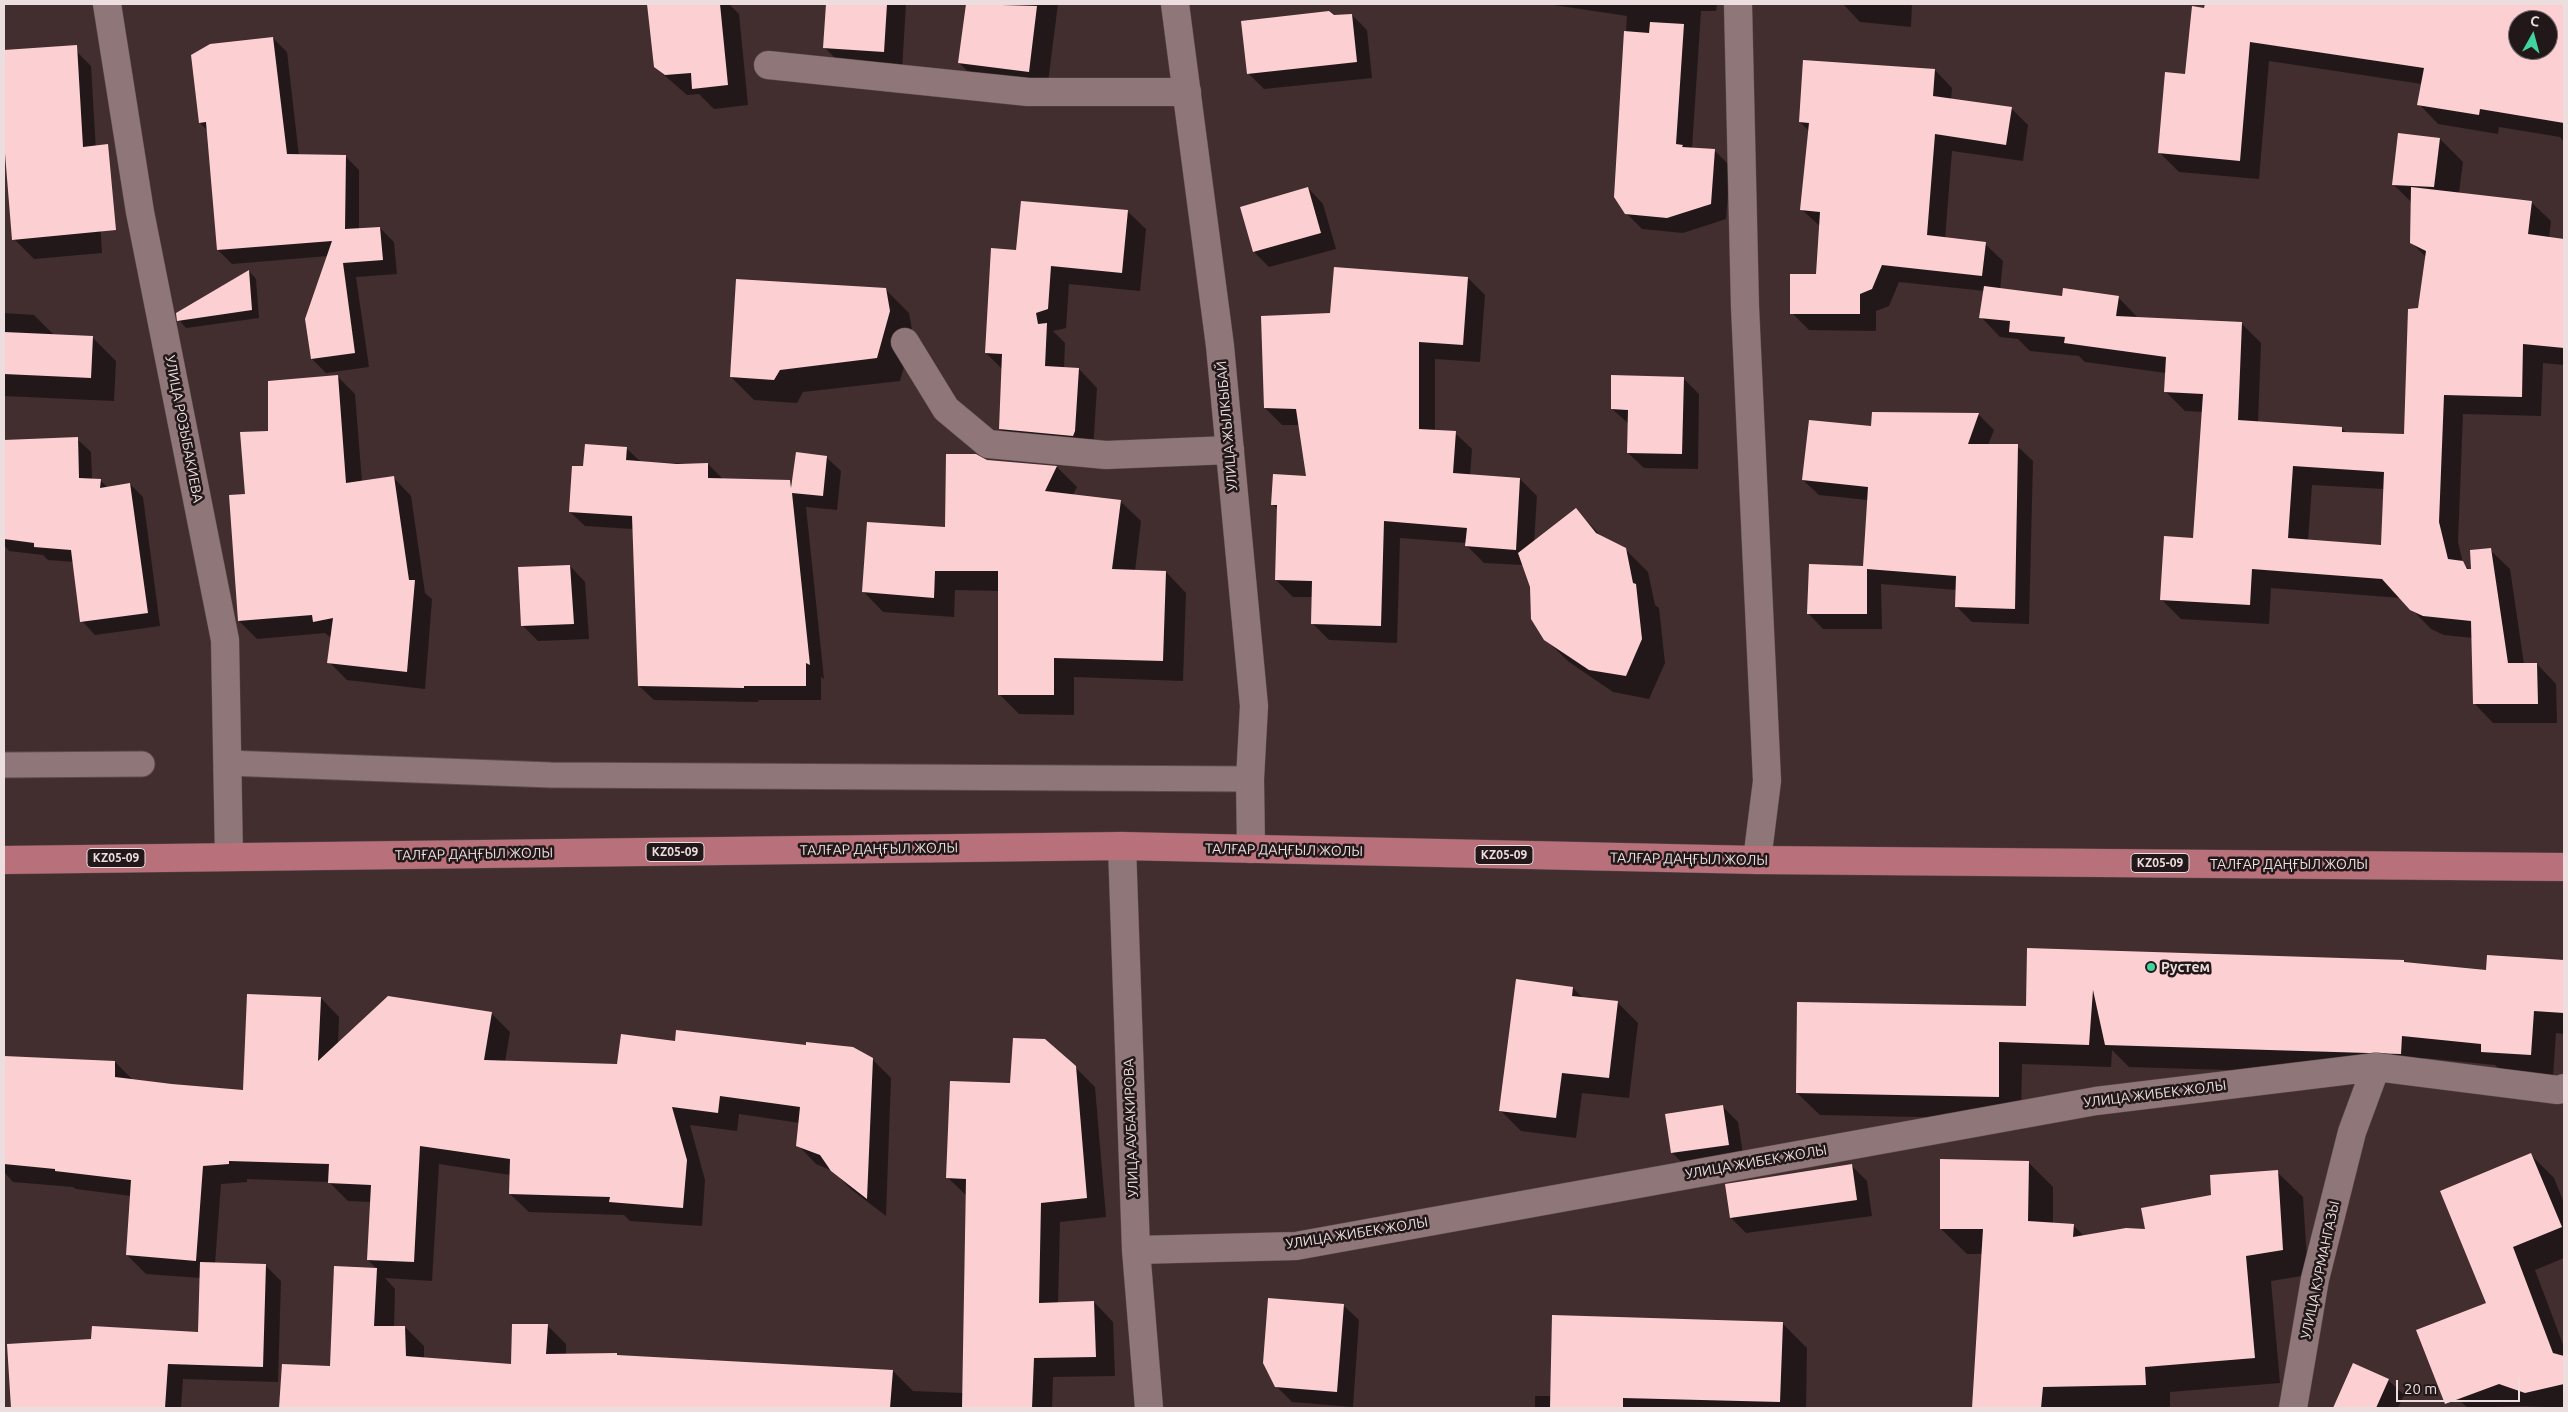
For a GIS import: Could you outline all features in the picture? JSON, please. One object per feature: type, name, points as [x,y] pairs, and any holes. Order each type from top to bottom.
[{"type":"main road","name":"ТАЛҒАР ДАҢҒЫЛ ЖОЛЫ","points":[[4,860],[1122,846],[1756,860],[2564,867]]},
{"type":"street","name":"УЛИЦА РОЗЫБАКИЕВА","points":[[107,4],[140,212],[225,640],[229,857]]},
{"type":"street","name":"УЛИЦА ЖЫЛКЫБАЙ","points":[[1175,4],[1220,346],[1254,706],[1250,779],[1251,849]]},
{"type":"street","points":[[1738,4],[1745,308],[1767,781],[1756,860]]},
{"type":"street","points":[[768,65],[1028,92],[1187,92]]},
{"type":"street","points":[[905,342],[946,409],[988,444],[1106,455],[1230,450]]},
{"type":"street","name":"УЛИЦА АУБАКИРОВА","points":[[1122,846],[1136,1250],[1149,1408]]},
{"type":"street","name":"УЛИЦА ЖИБЕК ЖОЛЫ","points":[[1136,1250],[1296,1246],[2096,1100],[2376,1067],[2562,1095]]},
{"type":"street","name":"УЛИЦА КУРМАНГАЗЫ","points":[[2293,1408],[2315,1279],[2352,1132],[2376,1067]]},
{"type":"lane","points":[[228,763],[551,775],[1250,779]]},
{"type":"lane","points":[[4,765],[142,764]]},
{"type":"building","points":[[647,4],[720,4],[728,85],[692,89],[691,73],[665,75],[654,67]]},
{"type":"building","points":[[826,4],[887,4],[884,52],[823,48]]},
{"type":"building","points":[[966,4],[1037,6],[1029,72],[958,63]]},
{"type":"building","points":[[2205,4],[2564,4],[2564,123],[2480,109],[2479,115],[2417,105],[2424,68],[2250,42],[2240,161],[2158,153],[2165,72],[2185,74],[2192,6],[2204,8]]},
{"type":"building","points":[[1329,11],[1334,15],[1352,14],[1357,62],[1247,74],[1241,21]]},
{"type":"building","points":[[1650,22],[1684,24],[1676,144],[1683,145],[1682,147],[1715,149],[1711,204],[1667,218],[1625,214],[1614,197],[1624,31],[1649,33]]},
{"type":"building","points":[[273,37],[287,154],[346,155],[345,229],[380,227],[383,260],[343,263],[355,353],[311,359],[305,319],[332,241],[217,250],[206,122],[199,123],[191,55],[210,44]]},
{"type":"building","points":[[77,45],[83,147],[108,144],[116,230],[12,240],[4,141],[4,50]]},
{"type":"building","points":[[1803,60],[1935,69],[1933,96],[2012,107],[2006,145],[1935,134],[1927,235],[1986,242],[1982,276],[1882,265],[1872,289],[1860,294],[1860,314],[1790,314],[1790,274],[1816,274],[1820,212],[1800,210],[1809,123],[1799,122]]},
{"type":"building","points":[[2398,133],[2440,138],[2434,187],[2392,185]]},
{"type":"building","points":[[1308,187],[1321,233],[1253,252],[1240,207]]},
{"type":"building","points":[[2411,187],[2532,201],[2528,234],[2564,239],[2564,348],[2523,344],[2522,397],[2444,395],[2439,522],[2448,559],[2463,561],[2467,569],[2471,569],[2470,550],[2491,548],[2508,663],[2537,663],[2538,704],[2473,704],[2471,621],[2423,616],[2410,610],[2382,579],[2252,569],[2250,605],[2160,600],[2164,536],[2193,538],[2203,394],[2164,392],[2166,357],[2064,343],[2065,337],[2009,332],[2010,321],[1979,318],[1984,286],[2062,296],[2063,288],[2119,296],[2116,316],[2242,322],[2238,420],[2342,427],[2342,432],[2404,434],[2408,309],[2418,308],[2426,251],[2410,243]],"holes":[[[2293,466],[2384,472],[2381,545],[2288,538]]]},
{"type":"building","points":[[1021,201],[1128,210],[1122,273],[1051,266],[1048,309],[1036,313],[1038,324],[1047,323],[1045,366],[1079,368],[1075,431],[1073,436],[999,429],[1002,354],[985,353],[991,248],[1016,250]]},
{"type":"building","points":[[1334,267],[1468,277],[1463,345],[1419,342],[1419,429],[1456,431],[1453,473],[1520,478],[1516,550],[1465,546],[1467,528],[1384,521],[1381,626],[1311,624],[1312,581],[1275,580],[1277,505],[1271,505],[1273,474],[1306,476],[1296,409],[1264,408],[1261,316],[1330,313]]},
{"type":"building","points":[[249,270],[252,310],[177,321],[176,313]]},
{"type":"building","points":[[736,279],[886,288],[890,311],[877,358],[780,370],[774,380],[730,377]]},
{"type":"building","points":[[4,332],[93,336],[91,378],[4,374]]},
{"type":"building","points":[[338,375],[346,483],[394,476],[409,580],[415,580],[407,672],[327,663],[333,618],[313,622],[312,615],[238,621],[229,495],[245,494],[240,432],[268,431],[268,381]]},
{"type":"building","points":[[1611,375],[1684,377],[1682,454],[1627,453],[1628,410],[1611,409]]},
{"type":"building","points":[[1872,412],[1979,413],[1968,444],[2018,444],[2015,609],[1955,607],[1956,576],[1867,569],[1867,614],[1807,614],[1809,564],[1863,566],[1868,487],[1802,480],[1809,420],[1871,426]]},
{"type":"building","points":[[78,437],[79,478],[101,479],[100,488],[130,483],[148,613],[80,622],[71,550],[34,547],[34,543],[4,539],[4,440]]},
{"type":"building","points":[[585,444],[627,447],[626,460],[677,464],[708,463],[708,478],[790,480],[791,488],[796,452],[827,456],[823,496],[792,493],[810,665],[806,663],[806,686],[744,686],[744,688],[638,686],[632,516],[569,512],[572,466],[583,466]]},
{"type":"building","points":[[946,454],[976,454],[987,460],[1057,466],[1045,491],[1121,500],[1112,569],[1166,571],[1163,661],[1054,658],[1054,695],[998,695],[998,571],[935,571],[934,598],[862,592],[867,522],[945,527]]},
{"type":"building","points":[[1576,508],[1596,533],[1626,548],[1633,583],[1636,584],[1642,639],[1626,676],[1589,670],[1544,640],[1531,619],[1530,587],[1518,553]]},
{"type":"building","points":[[570,565],[574,624],[521,626],[518,567]]},
{"type":"building","points":[[2027,948],[2404,960],[2404,962],[2486,970],[2487,955],[2564,960],[2564,1013],[2534,1011],[2531,1055],[2481,1052],[2481,1044],[2402,1036],[2401,1054],[2105,1045],[2093,990],[2089,1045],[1999,1042],[1999,1097],[1796,1093],[1797,1002],[2026,1006]]},
{"type":"building","points":[[1516,979],[1573,987],[1572,996],[1618,1001],[1609,1078],[1562,1073],[1556,1118],[1499,1111]]},
{"type":"building","points":[[247,994],[321,997],[318,1061],[388,996],[492,1012],[484,1060],[617,1064],[621,1034],[675,1041],[676,1030],[806,1045],[806,1042],[853,1047],[873,1058],[867,1199],[831,1171],[820,1155],[796,1146],[800,1107],[720,1096],[718,1113],[672,1107],[687,1160],[683,1208],[609,1202],[610,1197],[509,1194],[510,1159],[420,1146],[414,1262],[367,1260],[371,1185],[328,1183],[329,1164],[229,1161],[229,1164],[203,1166],[196,1261],[126,1255],[131,1180],[4,1164],[4,1056],[115,1061],[115,1077],[243,1090]]},
{"type":"building","points":[[1013,1038],[1045,1039],[1076,1066],[1087,1198],[1041,1203],[1039,1303],[1094,1301],[1096,1357],[1034,1358],[1032,1408],[962,1408],[966,1179],[946,1178],[950,1081],[1010,1083]]},
{"type":"building","points":[[1723,1105],[1729,1145],[1671,1153],[1665,1114]]},
{"type":"building","points":[[2531,1153],[2562,1227],[2513,1247],[2553,1353],[2564,1356],[2564,1384],[2525,1393],[2499,1384],[2445,1404],[2416,1330],[2486,1303],[2440,1191]]},
{"type":"building","points":[[1940,1159],[2029,1161],[2028,1221],[2074,1224],[2073,1237],[2126,1228],[2145,1229],[2141,1208],[2211,1195],[2210,1175],[2278,1170],[2283,1250],[2246,1256],[2255,1358],[2145,1367],[2146,1385],[2043,1387],[2041,1408],[1972,1408],[1983,1229],[1940,1229]]},
{"type":"building","points":[[1852,1164],[1857,1200],[1730,1218],[1725,1184]]},
{"type":"building","points":[[200,1262],[266,1264],[263,1367],[168,1364],[165,1408],[11,1408],[7,1344],[91,1339],[92,1326],[198,1332]]},
{"type":"building","points":[[334,1266],[377,1268],[374,1326],[405,1326],[406,1356],[511,1364],[512,1324],[548,1324],[546,1354],[617,1353],[617,1355],[893,1370],[890,1408],[279,1408],[282,1364],[330,1366]]},
{"type":"building","points":[[1268,1298],[1344,1304],[1337,1392],[1275,1387],[1263,1363]]},
{"type":"building","points":[[1552,1315],[1783,1322],[1780,1402],[1623,1398],[1623,1408],[1550,1408]]},
{"type":"building","points":[[2353,1363],[2389,1379],[2376,1408],[2333,1408]]},
{"type":"place","name":"Рустем","points":[[2151,967]]}]
